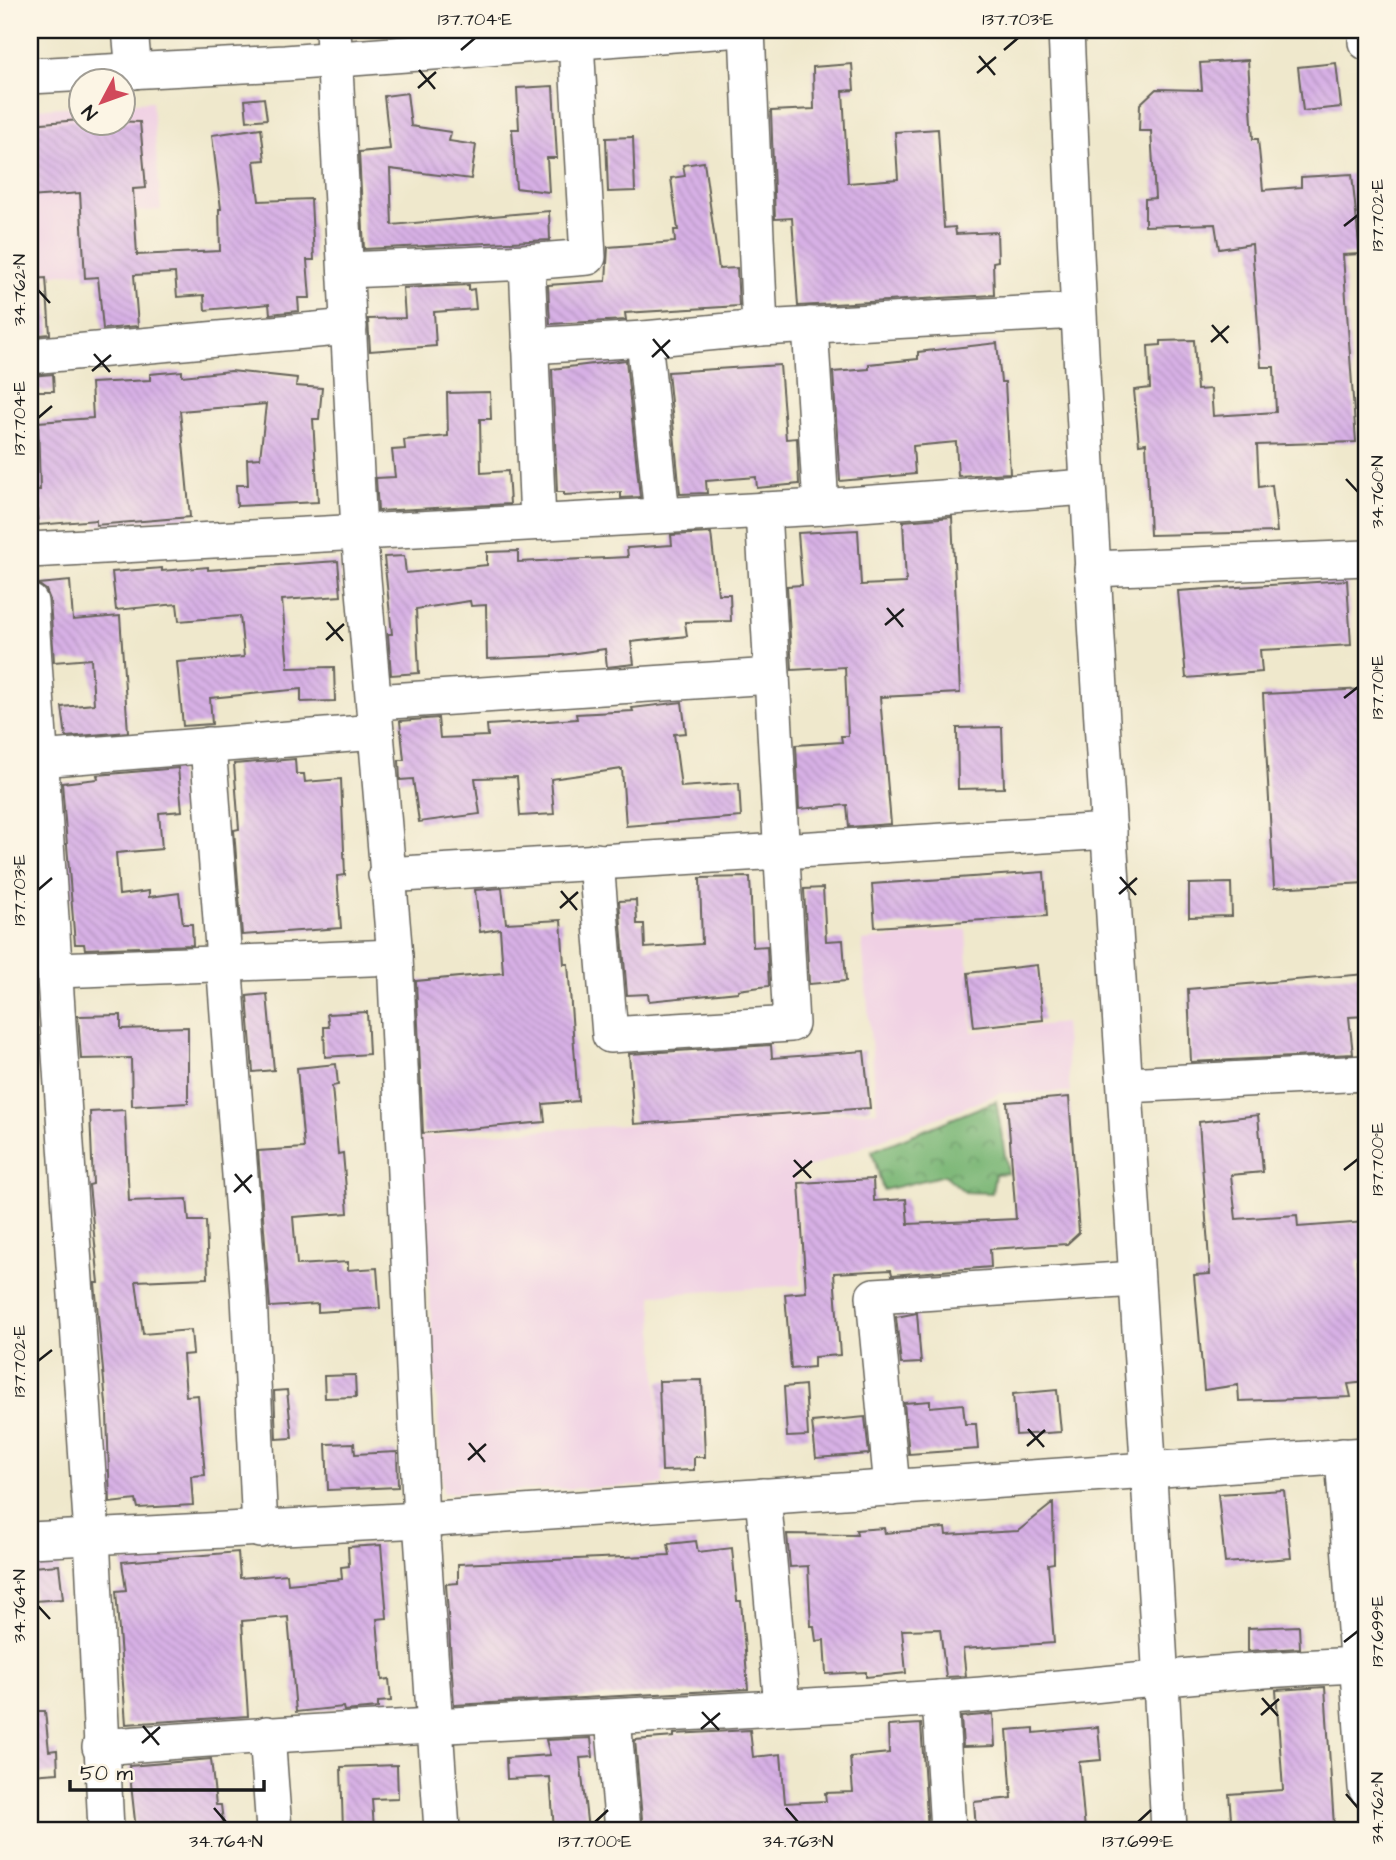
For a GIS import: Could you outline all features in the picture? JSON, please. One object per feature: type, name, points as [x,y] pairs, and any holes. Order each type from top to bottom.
[{"type":"street","points":[[130,30],[134,66]]},
{"type":"street","points":[[136,71],[335,44],[576,41],[642,32],[728,30]]},
{"type":"street","points":[[747,30],[760,328]]},
{"type":"street","points":[[1066,30],[1086,487],[1126,1085],[1169,1830]]},
{"type":"street","points":[[1366,30],[1366,42]]},
{"type":"street","points":[[347,270],[588,257],[576,41]]},
{"type":"street","points":[[335,44],[359,531],[395,957],[421,1520],[442,1830]]},
{"type":"street","points":[[30,76],[66,74]]},
{"type":"street","points":[[527,262],[538,522]]},
{"type":"street","points":[[530,346],[760,328],[1078,311]]},
{"type":"street","points":[[810,325],[821,507]]},
{"type":"street","points":[[30,356],[349,327]]},
{"type":"street","points":[[644,339],[662,515]]},
{"type":"street","points":[[30,550],[821,507],[1086,487]]},
{"type":"street","points":[[596,861],[610,1035],[791,1024],[764,510]]},
{"type":"street","points":[[1092,569],[1366,558]]},
{"type":"street","points":[[30,602],[39,759],[57,970],[92,1536],[106,1830]]},
{"type":"street","points":[[39,759],[208,745],[376,717],[772,676]]},
{"type":"street","points":[[208,745],[222,964],[249,1296],[260,1530]]},
{"type":"street","points":[[386,875],[1109,831]]},
{"type":"street","points":[[57,970],[395,957]]},
{"type":"street","points":[[1126,1085],[1366,1073]]},
{"type":"street","points":[[892,1488],[874,1296],[1136,1279]]},
{"type":"street","points":[[30,1540],[421,1520],[1354,1456],[1366,1788]]},
{"type":"street","points":[[763,1496],[782,1706]]},
{"type":"street","points":[[100,1747],[435,1723],[613,1719],[782,1706],[940,1698],[1362,1665]]},
{"type":"street","points":[[940,1698],[948,1830]]},
{"type":"street","points":[[613,1719],[623,1830]]},
{"type":"street","points":[[267,1734],[274,1830]]},
{"type":"shaded area","points":[[152,101],[161,210],[135,212],[139,268],[30,276],[30,109],[66,107],[66,136],[136,136],[136,102]]},
{"type":"shaded area","points":[[966,929],[972,1032],[1064,1023],[1070,1092],[1001,1093],[795,1173],[801,1285],[652,1295],[663,1485],[443,1493],[419,1137],[877,1111],[862,941]]},
{"type":"green space","points":[[996,1101],[1008,1173],[995,1174],[992,1193],[965,1192],[945,1175],[883,1190],[872,1151]]},
{"type":"building","points":[[1248,60],[1253,139],[1258,139],[1263,190],[1301,187],[1301,177],[1352,174],[1360,254],[1343,255],[1356,442],[1257,445],[1259,487],[1272,485],[1277,532],[1150,535],[1146,443],[1139,444],[1134,390],[1150,388],[1148,346],[1161,345],[1161,341],[1194,340],[1197,390],[1211,389],[1213,416],[1276,412],[1274,367],[1261,367],[1252,244],[1219,249],[1215,224],[1145,226],[1145,199],[1155,198],[1151,131],[1139,131],[1140,104],[1156,89],[1202,90],[1200,63]]},
{"type":"building","points":[[1336,63],[1341,107],[1303,111],[1298,67]]},
{"type":"building","points":[[852,64],[854,90],[843,91],[848,183],[898,179],[895,132],[938,129],[944,228],[955,227],[956,234],[997,232],[998,261],[993,262],[994,295],[798,306],[792,218],[775,219],[771,111],[814,109],[813,67]]},
{"type":"building","points":[[553,86],[557,158],[547,158],[549,192],[516,188],[512,129],[519,129],[517,88]]},
{"type":"building","points":[[407,93],[411,126],[451,132],[449,141],[476,145],[471,179],[390,169],[392,225],[549,211],[550,240],[364,249],[359,152],[390,149],[384,96]]},
{"type":"building","points":[[264,98],[267,119],[247,121],[245,100]]},
{"type":"building","points":[[66,121],[66,136],[136,136],[136,122],[140,122],[146,188],[133,189],[137,255],[220,251],[221,209],[212,135],[261,128],[265,160],[254,161],[259,201],[311,199],[314,260],[307,260],[310,298],[298,298],[299,311],[270,314],[269,304],[205,310],[204,295],[177,297],[175,273],[134,275],[138,326],[103,329],[98,277],[85,278],[80,193],[30,197],[30,124]]},
{"type":"building","points":[[633,137],[635,191],[608,192],[606,138]]},
{"type":"building","points":[[704,162],[719,269],[737,268],[739,306],[625,313],[626,320],[550,324],[548,285],[606,281],[608,247],[675,242],[674,230],[678,230],[671,178],[685,176],[683,165]]},
{"type":"building","points":[[46,278],[50,334],[30,336],[30,279]]},
{"type":"building","points":[[469,285],[469,290],[474,289],[476,309],[434,312],[436,346],[370,351],[368,319],[405,318],[403,288]]},
{"type":"building","points":[[997,343],[1001,382],[1005,382],[1010,473],[958,476],[956,442],[913,446],[915,474],[840,481],[833,372],[869,369],[869,364],[918,359],[918,352]]},
{"type":"building","points":[[626,360],[640,497],[621,498],[621,492],[564,495],[564,492],[557,492],[552,369]]},
{"type":"building","points":[[780,365],[786,439],[797,438],[799,484],[757,488],[756,477],[706,481],[707,493],[680,494],[668,372]]},
{"type":"building","points":[[182,371],[182,376],[231,371],[297,378],[296,386],[322,388],[319,419],[313,419],[318,502],[237,506],[236,485],[248,485],[247,459],[260,458],[266,404],[180,411],[190,517],[96,525],[96,520],[38,525],[35,490],[40,490],[38,422],[93,418],[91,383],[150,380],[150,374]]},
{"type":"building","points":[[53,374],[54,391],[30,391],[30,376]]},
{"type":"building","points":[[490,392],[491,419],[480,419],[481,473],[508,471],[510,504],[378,511],[376,478],[395,477],[392,450],[405,449],[404,440],[448,436],[447,393]]},
{"type":"building","points":[[952,517],[960,693],[880,697],[891,824],[849,827],[847,805],[799,809],[796,745],[842,742],[841,736],[848,736],[845,667],[792,670],[787,586],[802,585],[798,533],[858,530],[861,585],[906,583],[903,521]]},
{"type":"building","points":[[711,533],[718,594],[730,594],[731,621],[685,622],[687,636],[631,642],[634,664],[607,667],[605,649],[555,656],[487,659],[486,605],[471,606],[470,601],[416,609],[419,673],[391,675],[388,634],[392,634],[384,557],[404,556],[406,573],[487,565],[487,552],[518,551],[518,562],[628,557],[627,548],[672,545],[671,535]]},
{"type":"building","points":[[338,561],[341,596],[282,600],[288,668],[334,667],[335,701],[301,702],[301,689],[210,698],[212,724],[183,726],[177,662],[244,657],[240,616],[179,621],[177,604],[116,610],[112,572],[208,567],[208,570]]},
{"type":"building","points":[[1347,580],[1351,645],[1260,650],[1262,672],[1186,678],[1178,591]]},
{"type":"building","points":[[70,581],[73,620],[120,616],[128,732],[66,737],[62,707],[94,704],[91,659],[54,662],[50,600],[46,590],[38,584]]},
{"type":"building","points":[[1366,689],[1366,883],[1274,888],[1263,694]]},
{"type":"building","points":[[682,702],[686,733],[674,734],[681,787],[739,783],[741,817],[626,826],[622,769],[551,779],[554,814],[520,816],[517,777],[475,778],[480,814],[419,822],[413,779],[400,780],[399,760],[404,760],[400,721],[438,718],[440,738],[488,736],[487,725],[577,719],[576,714],[633,711],[632,708]]},
{"type":"building","points":[[1002,727],[1004,788],[958,789],[957,728]]},
{"type":"building","points":[[295,759],[296,774],[304,774],[305,782],[341,779],[345,875],[337,876],[341,928],[242,935],[234,830],[239,829],[234,764]]},
{"type":"building","points":[[178,768],[182,811],[159,813],[162,849],[116,853],[119,895],[149,891],[149,897],[179,893],[183,924],[192,924],[193,945],[85,949],[84,944],[75,944],[62,783],[98,779],[97,775]]},
{"type":"building","points":[[1044,872],[1047,916],[875,927],[872,884]]},
{"type":"building","points":[[750,877],[753,947],[767,946],[769,986],[738,992],[649,1001],[648,994],[627,995],[619,901],[636,900],[637,924],[644,924],[645,948],[702,944],[700,878]]},
{"type":"building","points":[[1231,883],[1232,916],[1189,917],[1189,884]]},
{"type":"building","points":[[502,888],[506,923],[561,920],[564,964],[568,964],[578,1101],[543,1104],[545,1122],[423,1133],[416,981],[503,973],[500,929],[480,932],[475,890]]},
{"type":"building","points":[[823,888],[826,941],[843,940],[846,981],[809,984],[804,889]]},
{"type":"building","points":[[1037,965],[1043,1020],[974,1027],[968,973]]},
{"type":"building","points":[[1366,974],[1366,1016],[1349,1017],[1353,1054],[1191,1062],[1188,989]]},
{"type":"building","points":[[267,994],[274,1070],[253,1072],[247,996]]},
{"type":"building","points":[[367,1012],[369,1054],[325,1057],[324,1027],[329,1027],[327,1014]]},
{"type":"building","points":[[121,1015],[121,1029],[188,1027],[188,1103],[132,1106],[131,1058],[81,1059],[78,1016]]},
{"type":"building","points":[[771,1045],[772,1058],[864,1051],[870,1108],[634,1124],[629,1054]]},
{"type":"building","points":[[336,1064],[338,1085],[332,1086],[338,1154],[343,1153],[348,1213],[293,1217],[297,1265],[348,1262],[348,1270],[377,1268],[380,1308],[318,1312],[318,1304],[270,1307],[258,1151],[304,1148],[297,1068]]},
{"type":"building","points":[[1069,1097],[1079,1233],[1067,1244],[990,1249],[991,1267],[892,1275],[891,1270],[834,1273],[840,1355],[814,1357],[814,1367],[791,1369],[785,1294],[806,1292],[799,1183],[873,1179],[874,1201],[906,1199],[908,1224],[1016,1219],[1007,1102]]},
{"type":"building","points":[[125,1110],[129,1201],[187,1199],[189,1221],[206,1221],[208,1278],[136,1281],[143,1334],[191,1330],[193,1354],[183,1355],[186,1396],[198,1395],[205,1475],[191,1476],[193,1505],[138,1508],[136,1500],[110,1503],[107,1414],[95,1283],[99,1283],[89,1185],[93,1184],[90,1112]]},
{"type":"building","points":[[1258,1115],[1263,1172],[1231,1175],[1236,1219],[1297,1215],[1298,1227],[1366,1222],[1366,1259],[1357,1260],[1366,1382],[1348,1384],[1351,1397],[1239,1401],[1238,1385],[1204,1390],[1194,1275],[1210,1274],[1199,1122]]},
{"type":"building","points":[[917,1313],[921,1363],[901,1364],[896,1317]]},
{"type":"building","points":[[355,1375],[356,1397],[325,1398],[324,1376]]},
{"type":"building","points":[[702,1380],[705,1457],[694,1457],[694,1470],[662,1471],[659,1381]]},
{"type":"building","points":[[805,1385],[808,1436],[787,1437],[784,1387]]},
{"type":"building","points":[[287,1390],[292,1438],[276,1439],[274,1391]]},
{"type":"building","points":[[1057,1390],[1061,1432],[1016,1435],[1013,1394]]},
{"type":"building","points":[[930,1401],[930,1407],[963,1404],[965,1424],[976,1424],[978,1449],[909,1454],[904,1403]]},
{"type":"building","points":[[865,1417],[869,1454],[816,1458],[812,1422]]},
{"type":"building","points":[[354,1443],[355,1454],[397,1452],[398,1487],[328,1490],[326,1444]]},
{"type":"building","points":[[1284,1490],[1291,1558],[1225,1563],[1218,1494]]},
{"type":"building","points":[[1053,1503],[1054,1563],[1048,1564],[1054,1643],[963,1649],[966,1676],[946,1677],[940,1629],[902,1630],[906,1673],[866,1677],[866,1672],[826,1674],[824,1640],[816,1641],[814,1626],[811,1626],[808,1566],[790,1567],[787,1534],[857,1535],[856,1530],[884,1528],[885,1533],[945,1528],[946,1535],[1018,1531]]},
{"type":"building","points":[[696,1541],[698,1552],[732,1548],[737,1601],[741,1601],[748,1689],[454,1705],[446,1584],[458,1583],[458,1564],[670,1555],[668,1544]]},
{"type":"building","points":[[381,1545],[387,1618],[377,1619],[382,1680],[389,1679],[391,1701],[378,1702],[378,1708],[344,1711],[343,1707],[296,1712],[288,1617],[242,1621],[248,1716],[126,1724],[116,1591],[126,1590],[122,1562],[238,1552],[240,1578],[287,1574],[288,1584],[342,1579],[341,1567],[349,1566],[348,1547]]},
{"type":"building","points":[[59,1565],[63,1599],[34,1601],[31,1567]]},
{"type":"building","points":[[1299,1626],[1300,1648],[1248,1651],[1248,1628]]},
{"type":"building","points":[[1325,1687],[1334,1826],[1232,1830],[1229,1794],[1283,1790],[1276,1690]]},
{"type":"building","points":[[30,1711],[45,1711],[49,1751],[57,1750],[58,1773],[30,1775]]},
{"type":"building","points":[[993,1714],[995,1746],[963,1747],[961,1717]]},
{"type":"building","points":[[921,1724],[928,1830],[643,1830],[635,1740],[674,1737],[674,1734],[750,1730],[753,1757],[781,1754],[785,1803],[826,1801],[825,1793],[853,1792],[850,1757],[889,1753],[888,1726]]},
{"type":"building","points":[[1098,1727],[1101,1760],[1079,1762],[1085,1830],[976,1830],[974,1802],[1012,1798],[1007,1730],[1034,1728],[1034,1733]]},
{"type":"building","points":[[591,1738],[593,1757],[580,1758],[588,1830],[554,1830],[550,1777],[507,1779],[506,1758],[550,1755],[546,1740]]},
{"type":"building","points":[[211,1759],[216,1805],[221,1805],[224,1830],[136,1830],[129,1766]]},
{"type":"building","points":[[397,1765],[398,1798],[372,1799],[374,1830],[343,1830],[341,1767]]}]
